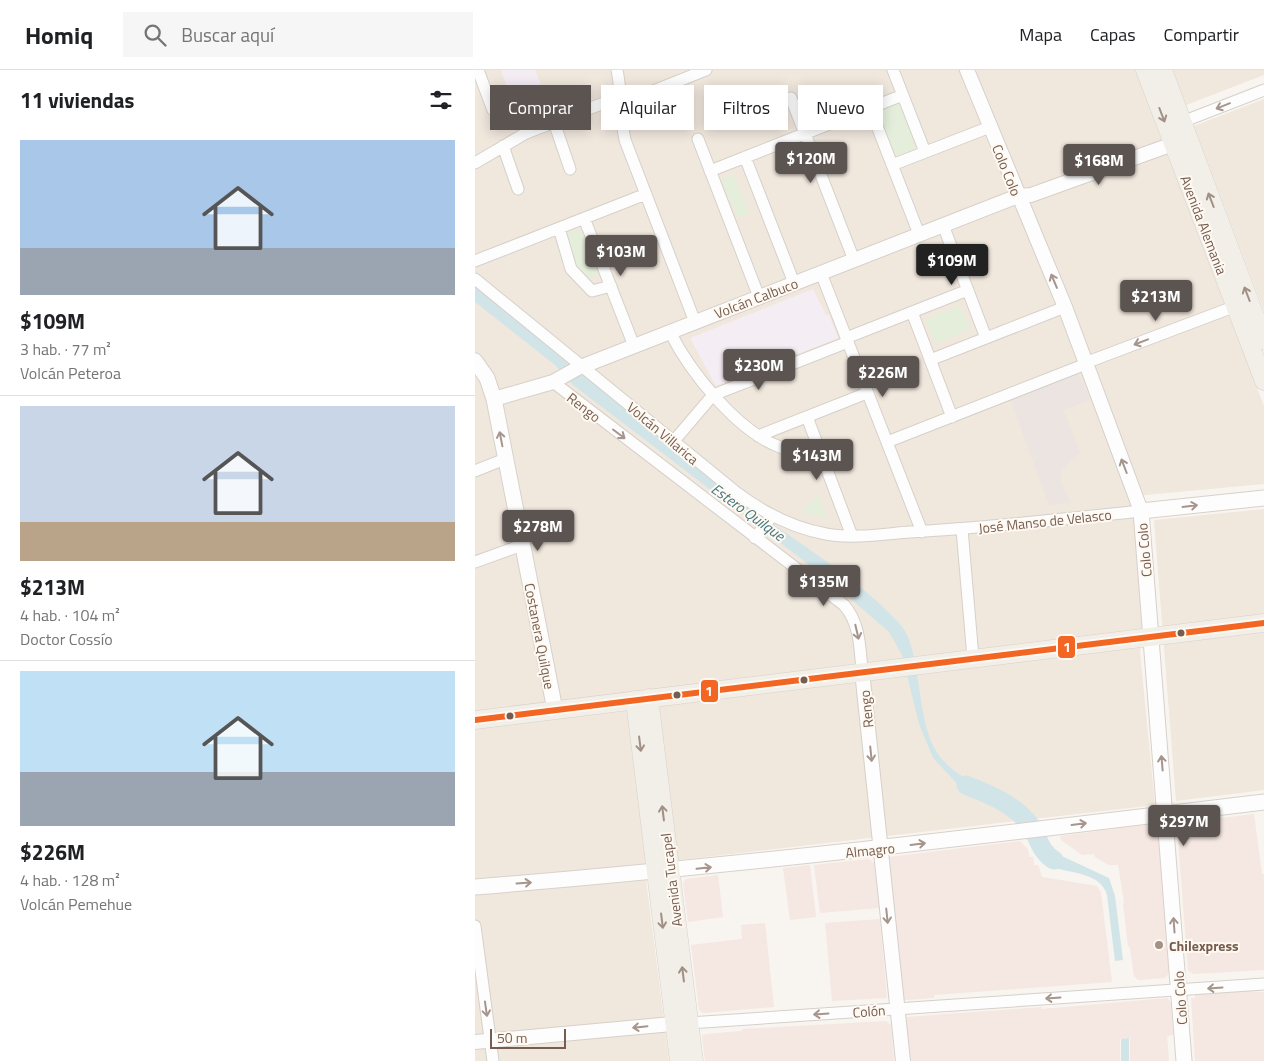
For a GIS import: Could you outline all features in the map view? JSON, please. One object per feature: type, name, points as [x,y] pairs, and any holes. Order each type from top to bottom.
[{"type":"main road","name":"Avenida Alemania","points":[[1145,70],[1264,381]]},
{"type":"main road","name":"Avenida Alemania","points":[[1163,70],[1264,340]]},
{"type":"main road","name":"Costanera Quilque","points":[[475,360],[487,378],[494,399],[555,710]]},
{"type":"main road","name":"José Manso de Velasco","points":[[1141,511],[1264,498]]},
{"type":"main road","name":"Colo Colo","points":[[1141,511],[1184,1061]]},
{"type":"main road","points":[[475,720],[896,666],[1264,623]]},
{"type":"main road","name":"Avenida Tucapel","points":[[642,699],[682,1023],[693,1061]]},
{"type":"main road","name":"Almagro","points":[[475,887],[663,872],[881,849],[1264,802]]},
{"type":"main road","name":"Avenida Tucapel","points":[[679,1061],[682,1023]]},
{"type":"street","points":[[479,70],[490,101]]},
{"type":"street","points":[[617,70],[620,85]]},
{"type":"street","points":[[893,70],[925,152]]},
{"type":"street","name":"Colo Colo","points":[[967,70],[1065,307],[1141,511]]},
{"type":"street","points":[[662,85],[699,71]]},
{"type":"street","points":[[1173,144],[1182,122],[1264,90]]},
{"type":"street","points":[[883,103],[903,95]]},
{"type":"street","points":[[791,98],[854,260]]},
{"type":"street","points":[[892,165],[990,127]]},
{"type":"street","points":[[475,164],[503,146],[534,130]]},
{"type":"street","points":[[557,130],[570,168]]},
{"type":"street","points":[[624,130],[631,156],[695,322]]},
{"type":"street","points":[[710,170],[813,130]]},
{"type":"street","points":[[878,130],[919,234]]},
{"type":"street","points":[[698,139],[759,297]]},
{"type":"street","name":"Volcán Calbuco","points":[[494,399],[558,380],[580,367],[1018,196],[1031,195],[1173,144]]},
{"type":"street","points":[[503,146],[518,189]]},
{"type":"street","points":[[745,157],[794,283]]},
{"type":"street","points":[[475,261],[646,194]]},
{"type":"street","points":[[584,218],[634,346]]},
{"type":"street","points":[[943,225],[986,338]]},
{"type":"street","points":[[559,228],[571,269],[591,291],[611,286]]},
{"type":"street","points":[[821,273],[921,532]]},
{"type":"street","name":"Volcán Villarica","points":[[475,279],[580,367],[771,518],[826,534]]},
{"type":"street","points":[[673,442],[713,394],[968,290]]},
{"type":"street","points":[[887,442],[1236,306]]},
{"type":"street","points":[[930,360],[1065,307]]},
{"type":"street","points":[[911,312],[952,417]]},
{"type":"street","points":[[670,332],[698,378],[757,436],[780,447],[821,455]]},
{"type":"street","name":"Rengo","points":[[558,380],[757,535],[849,611],[857,632],[863,671],[903,1061]]},
{"type":"street","points":[[757,436],[867,393]]},
{"type":"street","points":[[807,416],[852,536]]},
{"type":"street","points":[[475,471],[505,459]]},
{"type":"street","name":"José Manso de Velasco","points":[[826,534],[852,536],[921,532],[1141,511]]},
{"type":"street","points":[[757,535],[771,518]]},
{"type":"street","points":[[962,529],[973,658]]},
{"type":"street","points":[[475,562],[522,545]]},
{"type":"street","points":[[475,926],[493,1061]]},
{"type":"street","name":"Colón","points":[[475,1042],[682,1023],[1264,984]]},
{"type":"shaded area","points":[[475,70],[1135,70],[1264,406],[1264,484],[1134,496],[1144,631],[1140,652],[1155,805],[644,864],[669,1061],[475,1061]]},
{"type":"shaded area","points":[[501,70],[535,70],[541,84],[537,85],[506,85]]},
{"type":"shaded area","points":[[1173,70],[1264,70],[1264,75],[1186,105]]},
{"type":"shaded area","points":[[1264,99],[1264,311],[1194,126]]},
{"type":"shaded area","points":[[813,289],[826,315],[829,315],[838,338],[716,386],[690,338]]},
{"type":"shaded area","points":[[1077,374],[1081,378],[1090,400],[1064,410],[1080,453],[1060,471],[1061,483],[1071,503],[1049,505],[1010,399]]},
{"type":"shaded area","points":[[1264,509],[1264,790],[1176,801],[1154,520]]},
{"type":"shaded area","points":[[1254,814],[1262,874],[1264,874],[1264,970],[1193,974],[1188,970],[1177,826],[1179,823]]},
{"type":"shaded area","points":[[1158,823],[1169,973],[1165,978],[1138,980],[1134,976],[1130,948],[1128,946],[1118,865],[1109,865],[1095,857],[1094,854],[1082,855],[1061,840],[1060,836]]},
{"type":"shaded area","points":[[1020,841],[1028,849],[1029,857],[1033,857],[1034,865],[1038,865],[1042,877],[1097,886],[1101,893],[1112,982],[934,995],[934,998],[905,1000],[902,998],[889,857]]},
{"type":"shaded area","points":[[869,859],[874,863],[879,908],[820,913],[814,865]]},
{"type":"shaded area","points":[[810,865],[816,917],[790,920],[783,868]]},
{"type":"shaded area","points":[[718,875],[723,917],[688,922],[683,883],[686,879]]},
{"type":"shaded area","points":[[880,919],[887,998],[832,1001],[825,923]]},
{"type":"shaded area","points":[[765,923],[774,1007],[703,1013],[699,1010],[691,945],[742,939],[741,925]]},
{"type":"shaded area","points":[[1264,992],[1264,1061],[1195,1061],[1191,998],[1195,998],[1195,994]]},
{"type":"shaded area","points":[[1167,998],[1171,1002],[1173,1035],[1167,1036],[1169,1061],[1130,1061],[1130,1038],[1120,1039],[1120,1061],[911,1061],[906,1017],[1042,1007],[1042,1009]]},
{"type":"shaded area","points":[[886,1021],[891,1025],[894,1061],[705,1061],[702,1036],[705,1034],[742,1031],[742,1029]]},
{"type":"green space","points":[[899,102],[918,150],[897,158],[883,124],[883,110]]},
{"type":"green space","points":[[733,174],[750,213],[737,217],[721,179]]},
{"type":"green space","points":[[583,230],[599,275],[587,277],[573,265],[565,232]]},
{"type":"green space","points":[[960,305],[970,329],[936,344],[925,320]]},
{"type":"green space","points":[[818,495],[828,518],[800,512]]},
{"type":"water","points":[[475,285],[746,504],[843,574],[881,605],[905,631],[911,646],[925,724],[938,754],[950,767],[967,779],[989,789],[991,798],[987,800],[962,789],[933,758],[919,724],[902,655],[889,632],[829,580],[573,385],[555,365],[475,302]]},
{"type":"water","points":[[1044,842],[1051,851],[1109,878],[1115,896],[1123,960],[1115,961],[1107,895],[1103,887],[1090,877],[1046,865],[1041,859],[1034,843]]},
{"type":"water","points":[[1129,1038],[1129,1061],[1121,1061],[1121,1039]]},
{"type":"waterway","name":"Estero Quilque","points":[[966,785],[1013,808],[1030,825],[1041,847],[1054,860]]},
{"type":"transit line","name":"1","points":[[475,720],[1264,623]]},
{"type":"place","name":"Chilexpress","points":[[1159,945]]}]
